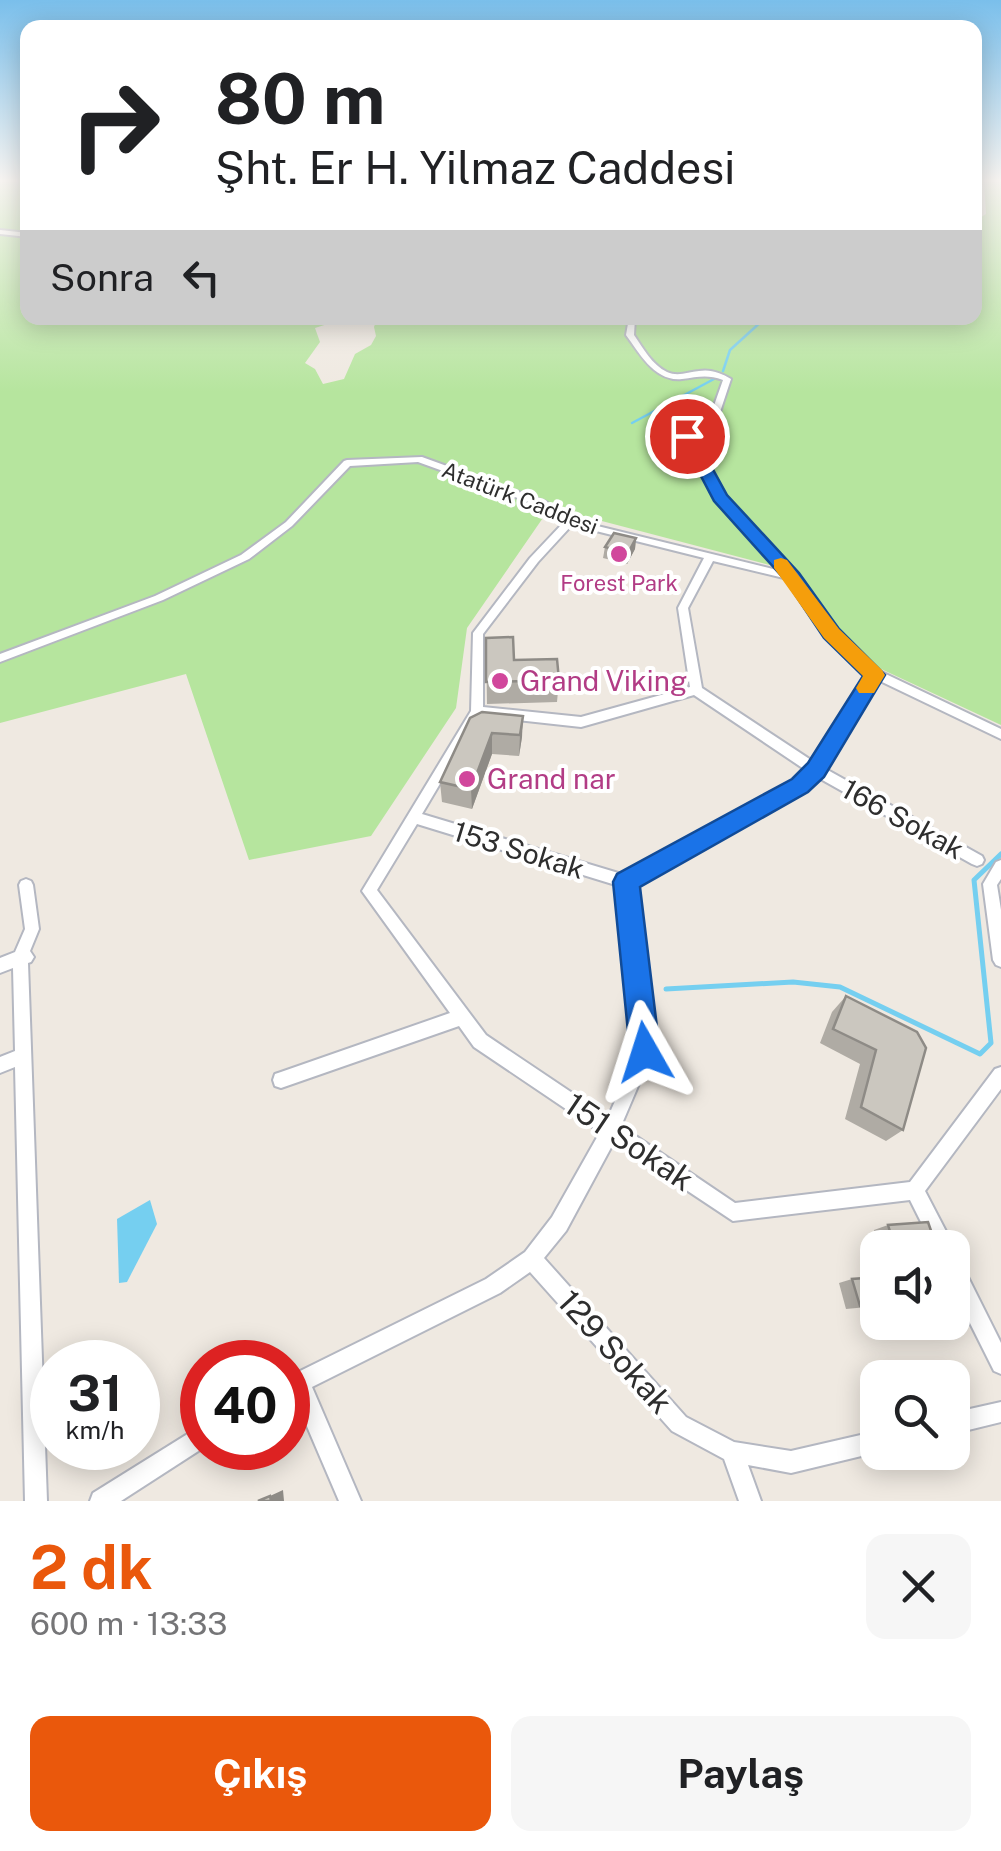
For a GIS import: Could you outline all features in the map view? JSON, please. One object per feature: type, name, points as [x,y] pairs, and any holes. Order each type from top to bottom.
[{"type":"street","points":[[631,325],[630,335],[655,370],[669,377],[715,373],[727,379],[714,415],[698,424],[687,436],[688,442],[720,498],[792,577],[832,634],[875,675],[1001,734]]},
{"type":"street","name":"Atatürk Caddesi","points":[[0,658],[159,598],[244,557],[290,524],[347,463],[419,460],[543,504],[570,522],[792,577]]},
{"type":"street","points":[[413,817],[477,711],[478,633],[534,560],[570,522]]},
{"type":"street","points":[[477,711],[581,722],[696,690],[683,608],[710,558]]},
{"type":"street","points":[[310,1377],[493,1286],[532,1259],[559,1224],[611,1130],[645,1052],[626,882],[780,800],[816,770],[875,675]]},
{"type":"street","name":"166 Sokak","points":[[696,690],[816,770],[977,860]]},
{"type":"street","name":"153 Sokak","points":[[413,817],[626,882]]},
{"type":"street","name":"151 Sokak","points":[[413,817],[369,891],[480,1041],[733,1212],[915,1190]]},
{"type":"street","points":[[1001,866],[990,884],[1001,960]]},
{"type":"street","points":[[26,884],[32,929],[24,957],[23,1056],[36,1501]]},
{"type":"street","points":[[0,966],[24,957]]},
{"type":"street","points":[[281,1080],[462,1017]]},
{"type":"street","points":[[0,1066],[23,1056]]},
{"type":"street","points":[[935,1230],[915,1190],[1001,1075]]},
{"type":"street","name":"129 Sokak","points":[[532,1259],[679,1424],[732,1452],[791,1462],[860,1446]]},
{"type":"street","points":[[970,1302],[1001,1364]]},
{"type":"street","points":[[970,1420],[1001,1412]]},
{"type":"street","points":[[310,1420],[350,1501]]},
{"type":"street","points":[[102,1501],[180,1450]]},
{"type":"street","points":[[732,1452],[750,1501]]},
{"type":"green space","points":[[0,252],[20,252],[20,325],[324,325],[315,328],[320,342],[305,363],[315,369],[323,384],[344,379],[355,354],[371,345],[376,336],[375,325],[982,325],[982,252],[1001,252],[1001,725],[864,661],[834,630],[800,573],[556,509],[547,512],[467,628],[456,708],[371,836],[249,860],[186,674],[0,723]]},
{"type":"water","points":[[150,1200],[157,1224],[127,1282],[119,1283],[117,1219]]},
{"type":"building","points":[[614,533],[636,538],[628,553],[605,547]]},
{"type":"building","points":[[513,637],[514,660],[557,659],[559,680],[486,682],[486,638]]},
{"type":"building","points":[[482,712],[523,716],[520,735],[492,733],[471,789],[440,782],[470,718]]},
{"type":"building","points":[[846,996],[917,1032],[926,1048],[903,1130],[861,1107],[876,1050],[833,1029]]},
{"type":"building","points":[[928,1222],[931,1230],[890,1230],[888,1225]]},
{"type":"building","points":[[860,1278],[860,1306],[852,1279]]},
{"type":"waterway","points":[[723,371],[730,350],[758,325]]},
{"type":"waterway","points":[[632,423],[714,379]]},
{"type":"waterway","points":[[666,989],[793,982],[840,987],[980,1054],[991,1043],[974,880],[1001,854]]},
{"type":"slow traffic","points":[[781,564],[832,634],[875,675],[867,688]]},
{"type":"place","name":"Forest Park","points":[[619,554]]},
{"type":"place","name":"Grand Viking","points":[[500,681]]},
{"type":"place","name":"Grand nar","points":[[467,779]]},
{"type":"route","points":[[645,1052],[626,882],[800,786],[816,770],[875,675],[832,634],[792,577],[720,498],[687,436]]}]
